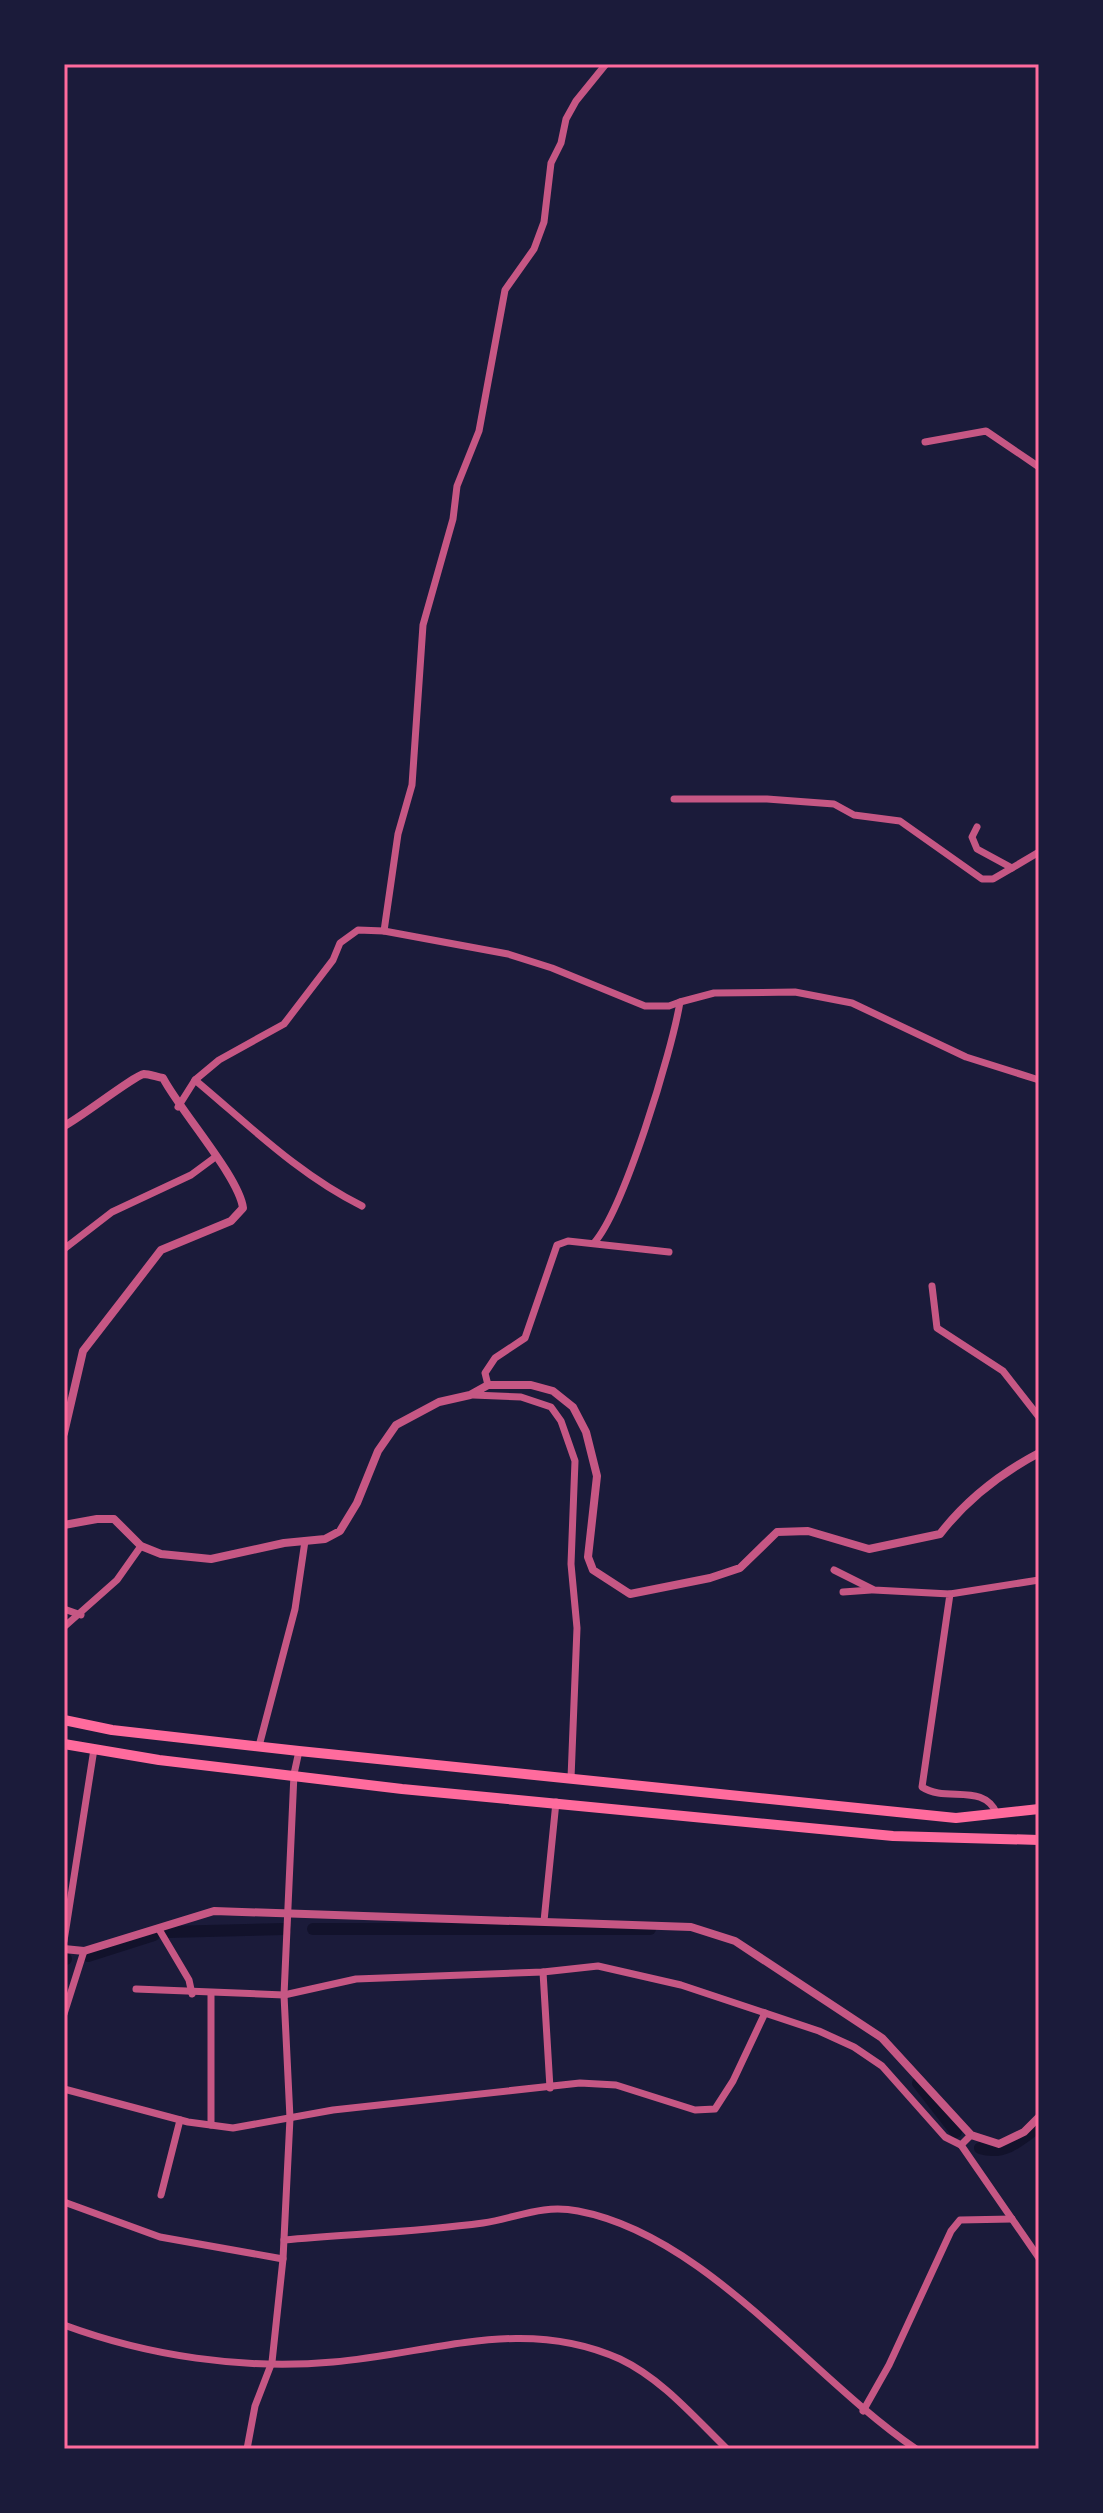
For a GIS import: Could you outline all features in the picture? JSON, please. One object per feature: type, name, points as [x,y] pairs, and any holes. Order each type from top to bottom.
[{"type":"main road","points":[[64,1720],[112,1730],[299,1751],[956,1818],[1039,1809]]},
{"type":"main road","points":[[64,1744],[159,1760],[402,1789],[893,1836],[1039,1840]]},
{"type":"street","points":[[384,931],[398,834],[412,785],[423,625],[453,519],[457,486],[479,431],[505,290],[534,249],[544,222],[551,163],[561,143],[566,119],[576,101],[606,64]]},
{"type":"street","points":[[925,442],[986,431],[1039,467]]},
{"type":"street","points":[[674,799],[767,799],[834,804],[854,815],[900,821],[982,879],[993,879],[1039,852]]},
{"type":"street","points":[[977,827],[972,837],[977,849],[1012,868]]},
{"type":"street","points":[[178,1107],[195,1080],[244,1044],[284,1024],[333,960],[340,943],[358,930],[384,931],[508,954],[552,968],[645,1006],[669,1006],[714,993],[795,992],[852,1003],[966,1057],[1039,1080]]},
{"type":"street","points":[[594,1243],[603,1232],[629,1167],[676,1026],[680,1002]]},
{"type":"street","points":[[64,1126],[90,1112],[127,1082],[143,1074],[163,1078],[178,1107],[241,1196],[243,1208],[231,1221],[161,1250],[83,1351],[64,1433]]},
{"type":"street","points":[[195,1080],[279,1154],[325,1188],[362,1206]]},
{"type":"street","points":[[64,1249],[112,1212],[191,1175],[214,1158]]},
{"type":"street","points":[[488,1385],[485,1373],[495,1358],[525,1338],[557,1245],[568,1241],[669,1252]]},
{"type":"street","points":[[932,1286],[937,1328],[1003,1371],[1039,1417]]},
{"type":"street","points":[[470,1395],[488,1385],[531,1385],[553,1391],[573,1407],[586,1432],[597,1476],[588,1557],[593,1570],[630,1594],[710,1578],[740,1568],[777,1532],[808,1531],[869,1549],[940,1534],[964,1503],[1015,1465],[1039,1453]]},
{"type":"street","points":[[64,1525],[114,1519],[141,1546],[161,1554],[211,1559],[325,1539],[340,1531],[357,1503],[378,1451],[396,1425],[439,1402],[470,1395],[510,1395],[551,1407],[561,1421],[575,1461],[571,1564],[577,1628],[571,1778]]},
{"type":"street","points":[[259,1746],[295,1609],[305,1541]]},
{"type":"street","points":[[64,1627],[117,1580],[141,1546]]},
{"type":"street","points":[[834,1570],[874,1590]]},
{"type":"street","points":[[843,1592],[874,1590],[950,1594],[1039,1580]]},
{"type":"street","points":[[950,1594],[922,1787],[942,1795],[983,1797],[992,1803],[997,1814]]},
{"type":"street","points":[[64,1609],[81,1615]]},
{"type":"street","points":[[64,1941],[94,1749]]},
{"type":"street","points":[[247,2449],[255,2406],[272,2362],[283,2259],[290,2118],[284,1995],[294,1774],[299,1751]]},
{"type":"street","points":[[544,1921],[556,1802]]},
{"type":"street","points":[[64,1949],[84,1951],[160,1931],[214,1911],[691,1927],[735,1941],[882,2038],[971,2135],[999,2144],[1024,2132],[1039,2117]]},
{"type":"street","points":[[160,1931],[189,1980],[192,1994]]},
{"type":"street","points":[[64,2014],[84,1951]]},
{"type":"street","points":[[136,1989],[192,1994],[284,1995],[356,1979],[543,1972],[598,1966],[681,1985],[854,2047],[882,2066],[945,2137],[961,2145],[1039,2258]]},
{"type":"street","points":[[543,1972],[550,2088]]},
{"type":"street","points":[[211,1994],[211,2125]]},
{"type":"street","points":[[64,2089],[180,2120],[233,2128],[290,2118],[580,2083],[616,2085],[695,2110],[715,2109],[733,2081],[765,2013]]},
{"type":"street","points":[[161,2195],[180,2120]]},
{"type":"street","points":[[961,2145],[971,2135]]},
{"type":"street","points":[[64,2202],[160,2237],[283,2259]]},
{"type":"street","points":[[284,2240],[486,2223],[534,2209],[578,2211],[641,2232],[714,2278],[863,2411],[916,2449]]},
{"type":"street","points":[[863,2411],[889,2365],[951,2231],[960,2220],[1012,2219]]},
{"type":"street","points":[[64,2325],[141,2349],[227,2361],[333,2362],[483,2338],[564,2342],[619,2359],[653,2378],[727,2449]]},
{"type":"waterway","points":[[167,1932],[285,1929]]},
{"type":"waterway","points":[[313,1929],[650,1929]]},
{"type":"waterway","points":[[88,1956],[154,1935]]},
{"type":"waterway","points":[[918,2083],[956,2132]]},
{"type":"waterway","points":[[980,2148],[1004,2148],[1039,2126]]}]
